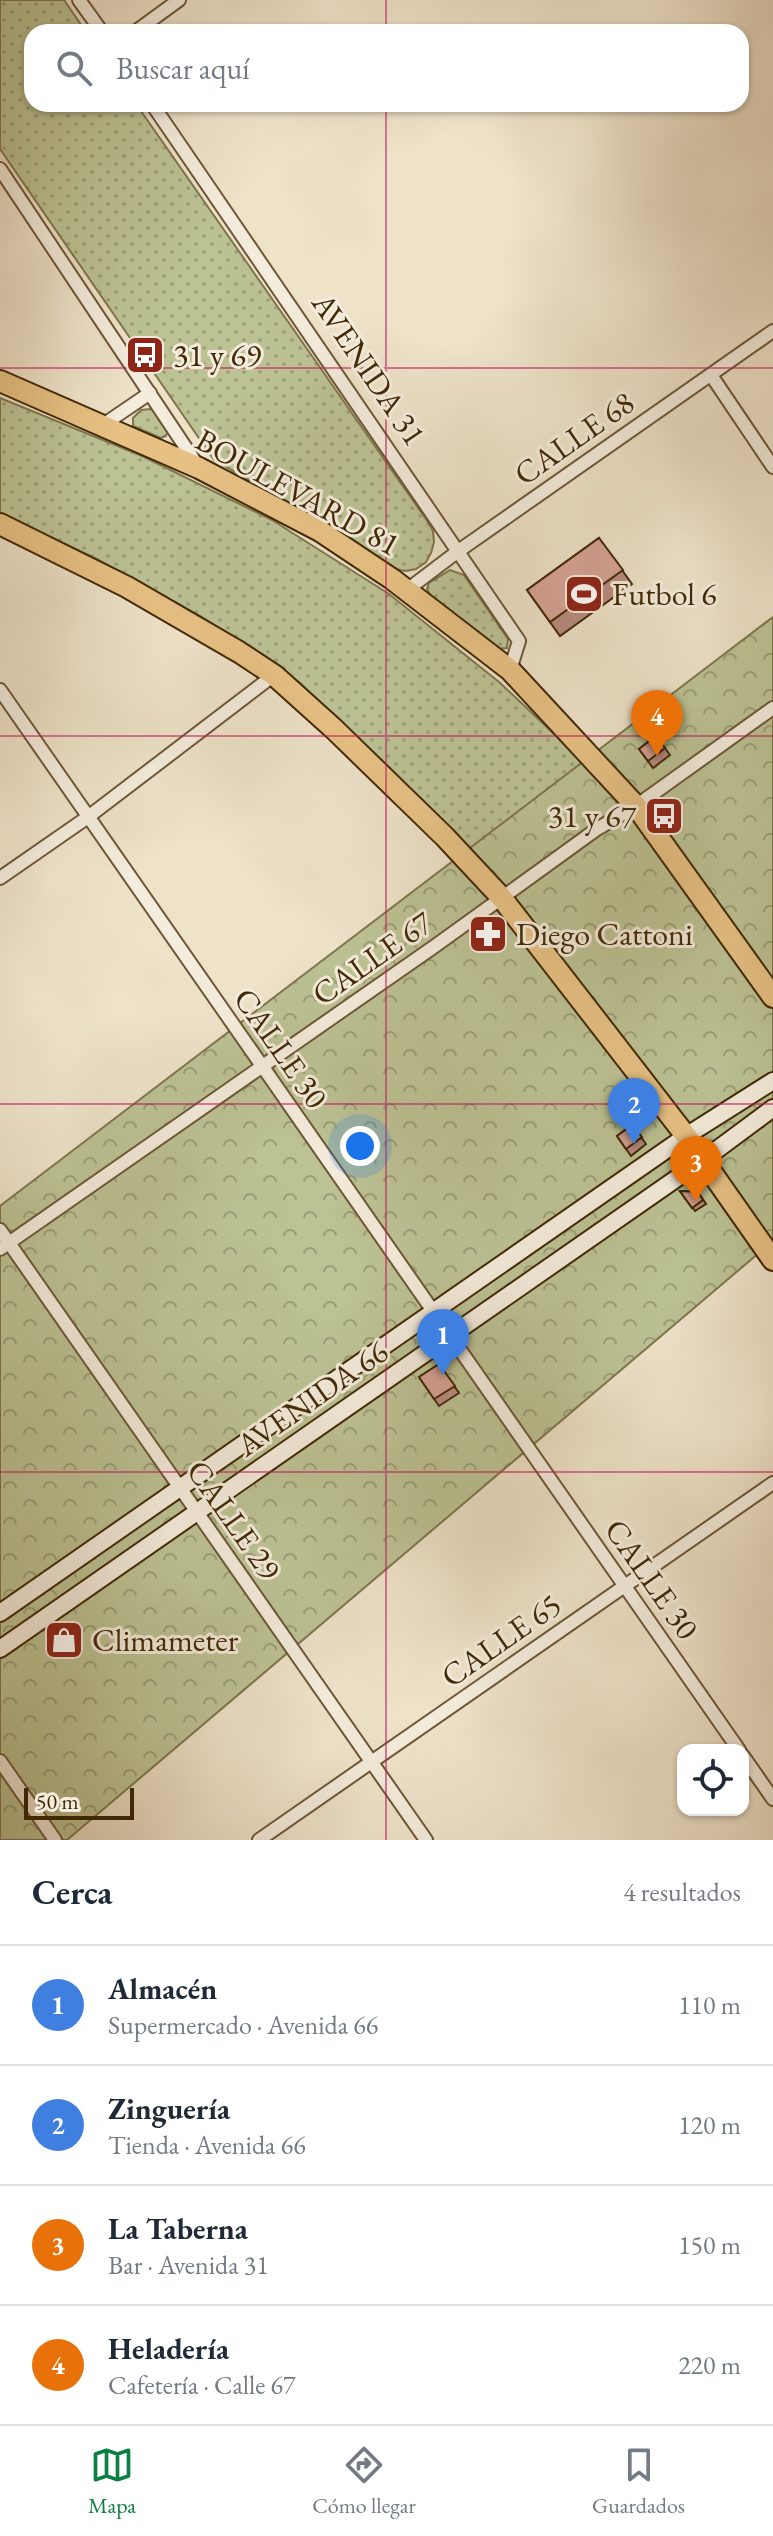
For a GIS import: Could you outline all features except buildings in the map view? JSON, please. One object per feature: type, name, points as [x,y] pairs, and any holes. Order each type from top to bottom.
[{"type":"highway","name":"BOULEVARD 81","points":[[0,381],[199,468],[320,531],[407,590],[510,670],[636,806]]},
{"type":"highway","points":[[0,524],[127,587],[239,652],[274,675],[357,750],[501,897],[686,1136],[773,1260]]},
{"type":"highway","points":[[636,806],[773,997]]},
{"type":"main road","name":"AVENIDA 66","points":[[0,1613],[686,1136],[773,1081]]},
{"type":"main road","name":"AVENIDA 66","points":[[0,1649],[703,1160],[773,1108]]},
{"type":"street","points":[[79,0],[96,24]]},
{"type":"street","points":[[146,24],[179,0]]},
{"type":"street","name":"AVENIDA 31","points":[[157,112],[519,641],[510,670]]},
{"type":"street","points":[[0,169],[199,468]]},
{"type":"street","name":"CALLE 68","points":[[407,590],[773,331]]},
{"type":"street","points":[[711,375],[773,467]]},
{"type":"street","points":[[103,425],[150,393]]},
{"type":"street","points":[[0,878],[88,817],[274,675]]},
{"type":"street","name":"CALLE 30","points":[[0,690],[735,1744]]},
{"type":"street","name":"CALLE 67","points":[[4,1246],[773,708]]},
{"type":"street","name":"CALLE 29","points":[[0,1230],[4,1246],[180,1488],[426,1840]]},
{"type":"street","name":"CALLE 65","points":[[259,1840],[773,1483]]},
{"type":"street","points":[[0,1761],[55,1840]]},
{"type":"street","points":[[749,1765],[773,1799]]},
{"type":"green space","points":[[0,0],[64,0],[80,24],[24,24],[24,112],[142,112],[428,522],[434,542],[426,562],[416,569],[394,569],[335,529],[214,460],[0,149]]},
{"type":"green space","points":[[0,398],[142,456],[272,520],[389,594],[499,682],[570,749],[616,802],[500,880],[299,682],[202,617],[95,558],[0,514]]},
{"type":"green space","points":[[150,409],[159,413],[169,428],[166,436],[161,438],[133,426],[133,418],[141,410]]},
{"type":"green space","points":[[450,570],[464,575],[508,639],[507,648],[496,649],[430,595],[427,589],[429,583]]},
{"type":"green space","points":[[773,617],[773,1241],[67,1840],[0,1840],[0,1206]]},
{"type":"place","name":"31 y 69","points":[[145,355]]},
{"type":"place","name":"Futbol 6","points":[[584,594]]},
{"type":"place","name":"Heladería","points":[[657,756]]},
{"type":"place","name":"31 y 67","points":[[664,816]]},
{"type":"place","name":"Diego Cattoni","points":[[488,934]]},
{"type":"place","name":"Zinguería","points":[[634,1144]]},
{"type":"place","name":"La Taberna","points":[[696,1202]]},
{"type":"place","name":"Almacén","points":[[443,1375]]},
{"type":"place","name":"Climameter","points":[[64,1640]]}]
